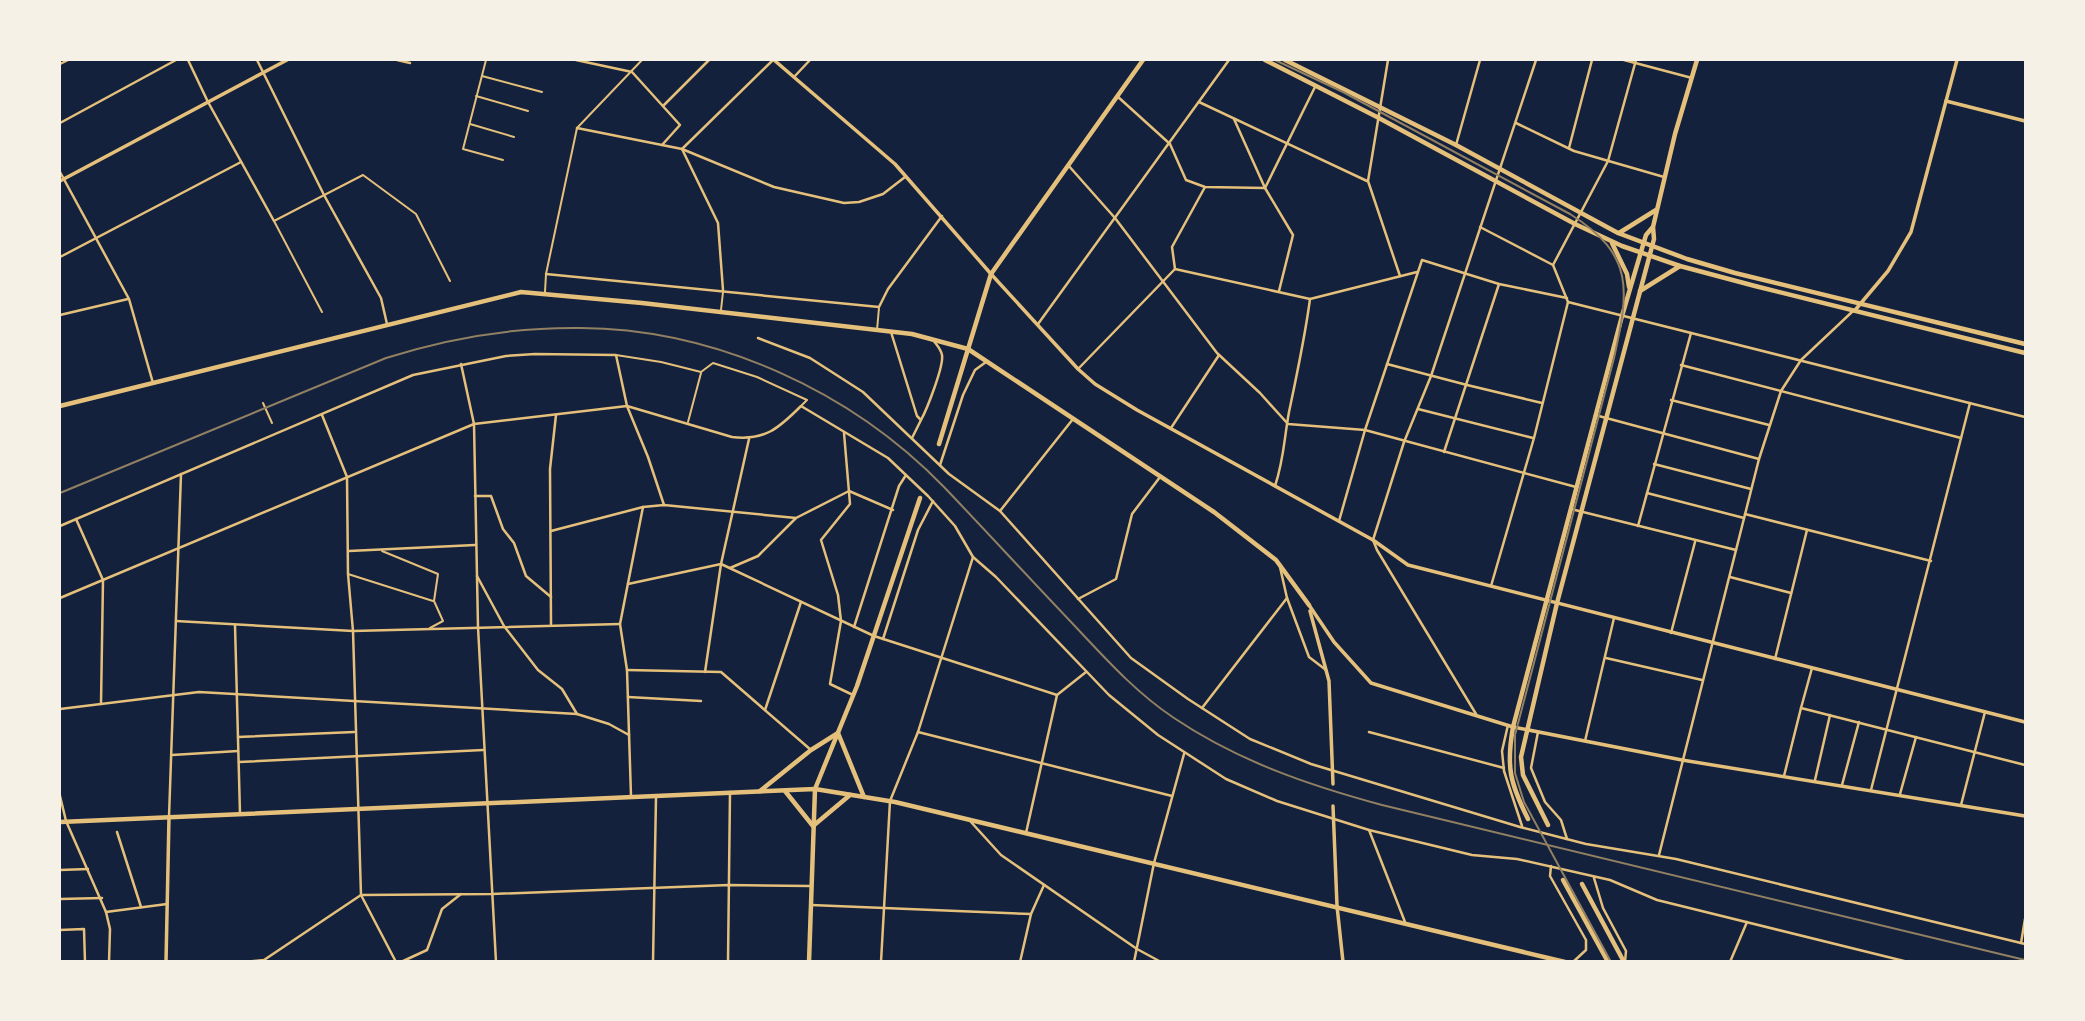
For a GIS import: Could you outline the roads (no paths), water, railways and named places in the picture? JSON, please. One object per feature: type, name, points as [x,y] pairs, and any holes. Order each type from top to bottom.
[{"type":"main road","points":[[939,444],[991,274],[1143,60]]},
{"type":"main road","points":[[1265,60],[1377,117],[1574,224],[1640,253],[1680,266],[2025,353]]},
{"type":"main road","points":[[1286,60],[1456,145],[1643,244],[1723,269],[2025,344]]},
{"type":"main road","points":[[1548,825],[1523,775],[1521,757],[1557,603],[1654,239],[1656,209],[1697,60]]},
{"type":"main road","points":[[1618,233],[1656,209]]},
{"type":"main road","points":[[1528,819],[1511,783],[1511,726],[1548,601],[1629,290],[1643,244],[1653,227]]},
{"type":"main road","points":[[1609,240],[1615,246],[1627,274],[1629,290]]},
{"type":"main road","points":[[1640,291],[1680,266]]},
{"type":"main road","points":[[60,406],[521,292],[891,332],[968,349],[1214,512],[1279,564],[1309,606]]},
{"type":"main road","points":[[809,961],[815,789],[853,695],[920,498]]},
{"type":"main road","points":[[759,791],[811,750],[838,733]]},
{"type":"main road","points":[[838,733],[864,797]]},
{"type":"main road","points":[[63,822],[815,789],[890,802],[1026,833],[1565,961]]},
{"type":"main road","points":[[784,790],[813,826]]},
{"type":"main road","points":[[813,826],[851,795]]},
{"type":"main road","points":[[1563,880],[1608,961]]},
{"type":"main road","points":[[1582,884],[1625,961]]},
{"type":"street","points":[[60,64],[68,60]]},
{"type":"street","points":[[60,123],[176,60]]},
{"type":"street","points":[[188,60],[322,312]]},
{"type":"street","points":[[257,60],[324,195],[381,298],[387,324]]},
{"type":"street","points":[[61,180],[287,60]]},
{"type":"street","points":[[397,60],[410,63]]},
{"type":"street","points":[[486,60],[463,149],[503,160]]},
{"type":"street","points":[[576,60],[632,72],[680,125],[662,145]]},
{"type":"street","points":[[545,293],[545,274],[577,128],[642,60]]},
{"type":"street","points":[[663,106],[709,60]]},
{"type":"street","points":[[682,149],[773,60],[876,146],[906,176],[991,274],[1095,384],[1170,429],[1373,540],[1408,565],[2025,722]]},
{"type":"street","points":[[794,77],[810,60]]},
{"type":"street","points":[[1038,324],[1229,60]]},
{"type":"street","points":[[1388,60],[1368,181],[1400,276]]},
{"type":"street","points":[[1456,145],[1480,60]]},
{"type":"street","points":[[1477,715],[1373,540],[1404,442],[1431,376],[1536,60]]},
{"type":"street","points":[[1568,149],[1592,60]]},
{"type":"street","points":[[1624,60],[1693,78]]},
{"type":"street","points":[[1659,856],[1751,489],[1781,391],[1801,360],[1856,309],[1888,271],[1911,232],[1957,60]]},
{"type":"street","points":[[1553,265],[1608,161],[1636,61]]},
{"type":"street","points":[[481,76],[542,92]]},
{"type":"street","points":[[1265,188],[1316,85]]},
{"type":"street","points":[[475,96],[528,111]]},
{"type":"street","points":[[1117,96],[1170,144],[1186,180],[1205,187],[1265,188]]},
{"type":"street","points":[[1946,101],[2025,121]]},
{"type":"street","points":[[1199,102],[1368,181]]},
{"type":"street","points":[[1234,119],[1265,188],[1293,234],[1279,291]]},
{"type":"street","points":[[1516,123],[1568,149],[1665,177]]},
{"type":"street","points":[[469,124],[514,137]]},
{"type":"street","points":[[577,128],[682,149],[774,187],[844,203],[859,202],[883,194],[906,176]]},
{"type":"street","points":[[682,149],[718,223],[723,290],[721,312]]},
{"type":"street","points":[[60,257],[240,162]]},
{"type":"street","points":[[1068,165],[1115,218],[1219,355],[1260,393],[1288,424],[1365,430],[1576,487]]},
{"type":"street","points":[[60,172],[61,180],[129,299],[153,383]]},
{"type":"street","points":[[274,221],[363,175],[416,214],[450,281]]},
{"type":"street","points":[[1078,369],[1175,269],[1172,247],[1205,187]]},
{"type":"street","points":[[877,330],[879,307],[888,289],[942,216]]},
{"type":"street","points":[[1480,227],[1553,265],[1567,300],[1534,438],[1491,586]]},
{"type":"street","points":[[1339,521],[1365,430],[1422,260],[1499,284],[2025,417]]},
{"type":"street","points":[[1175,269],[1310,299],[1418,271]]},
{"type":"street","points":[[545,274],[879,307]]},
{"type":"street","points":[[1444,452],[1499,284]]},
{"type":"street","points":[[60,315],[129,299]]},
{"type":"street","points":[[1275,486],[1283,461],[1310,299]]},
{"type":"street","points":[[891,332],[917,416],[921,420]]},
{"type":"street","points":[[1638,526],[1691,333]]},
{"type":"street","points":[[758,338],[810,358],[863,392],[940,465],[1000,511],[1131,658],[1250,739],[1332,771],[1567,839],[1659,856],[2023,943],[2025,919]]},
{"type":"street","points":[[912,439],[927,410],[942,361],[942,352],[933,340]]},
{"type":"street","points":[[60,526],[413,375],[461,364],[535,354],[616,355],[701,372]]},
{"type":"street","points":[[616,355],[626,406],[648,457],[664,505]]},
{"type":"street","points":[[1170,429],[1219,355]]},
{"type":"street","points":[[940,465],[963,395],[975,370],[987,362]]},
{"type":"street","points":[[60,598],[474,424],[626,406],[687,424],[732,437],[750,439],[778,429],[807,400],[757,377],[713,363],[701,372],[687,424]]},
{"type":"street","points":[[461,364],[474,424],[476,575],[483,750],[496,961]]},
{"type":"street","points":[[1387,364],[1467,386],[1542,402]]},
{"type":"street","points":[[1681,365],[1961,438]]},
{"type":"street","points":[[1671,400],[1769,425]]},
{"type":"street","points":[[1871,790],[1970,402]]},
{"type":"street","points":[[263,403],[272,423]]},
{"type":"street","points":[[801,406],[888,458],[955,526],[974,557],[1086,672],[1127,710],[1184,753],[1226,779],[1334,821],[1472,855],[1517,859],[1610,880],[1657,900],[1908,961]]},
{"type":"street","points":[[1418,409],[1534,438]]},
{"type":"street","points":[[321,414],[347,477],[348,575],[353,631],[361,895],[399,961],[427,950],[442,909],[461,894]]},
{"type":"street","points":[[551,625],[550,469],[556,415]]},
{"type":"street","points":[[1595,415],[1759,459]]},
{"type":"street","points":[[1000,511],[1073,419]]},
{"type":"street","points":[[844,432],[850,504],[821,540],[838,595],[841,621],[830,684],[853,695]]},
{"type":"street","points":[[705,672],[721,564],[750,439]]},
{"type":"street","points":[[1654,464],[1751,489]]},
{"type":"street","points":[[166,961],[181,474]]},
{"type":"street","points":[[854,627],[899,486],[906,475]]},
{"type":"street","points":[[1078,599],[1116,579],[1132,514],[1160,477]]},
{"type":"street","points":[[849,491],[893,510]]},
{"type":"street","points":[[730,568],[758,556],[796,518],[849,491]]},
{"type":"street","points":[[1647,493],[1931,561]]},
{"type":"street","points":[[475,496],[491,496],[503,529],[514,543],[526,576],[551,598]]},
{"type":"street","points":[[883,639],[918,530],[933,501]]},
{"type":"street","points":[[551,531],[643,507],[664,505],[796,518]]},
{"type":"street","points":[[631,796],[627,670],[620,624],[643,507]]},
{"type":"street","points":[[1571,509],[1736,550]]},
{"type":"street","points":[[76,519],[103,579],[101,704]]},
{"type":"street","points":[[1775,660],[1807,530]]},
{"type":"street","points":[[1671,633],[1696,540]]},
{"type":"street","points":[[349,551],[476,545]]},
{"type":"street","points":[[379,549],[438,574],[434,601],[443,621],[429,629]]},
{"type":"street","points":[[881,961],[890,802],[918,732],[974,557]]},
{"type":"street","points":[[628,584],[721,564],[874,636],[1057,695]]},
{"type":"street","points":[[1279,564],[1287,598],[1309,657],[1326,670]]},
{"type":"street","points":[[348,575],[434,601]]},
{"type":"street","points":[[476,575],[504,626],[538,670],[562,689],[577,714]]},
{"type":"street","points":[[1729,577],[1791,593]]},
{"type":"street","points":[[1202,708],[1287,598]]},
{"type":"street","points":[[765,710],[801,602]]},
{"type":"street","points":[[1309,606],[1334,642],[1371,683],[1511,726],[1682,760],[2025,816]]},
{"type":"street","points":[[1309,606],[1329,681],[1333,784]]},
{"type":"street","points":[[1585,741],[1614,618]]},
{"type":"street","points":[[176,621],[353,631],[620,624]]},
{"type":"street","points":[[235,625],[240,814]]},
{"type":"street","points":[[1605,658],[1702,680]]},
{"type":"street","points":[[1784,776],[1812,668]]},
{"type":"street","points":[[627,670],[721,672],[811,750]]},
{"type":"street","points":[[1026,833],[1057,695],[1086,672]]},
{"type":"street","points":[[60,709],[199,692],[577,714],[609,724],[629,735]]},
{"type":"street","points":[[628,697],[701,701]]},
{"type":"street","points":[[1801,708],[2025,765]]},
{"type":"street","points":[[1961,805],[1985,712]]},
{"type":"street","points":[[1814,781],[1830,715]]},
{"type":"street","points":[[1842,785],[1859,722]]},
{"type":"street","points":[[1511,726],[1502,751],[1504,768],[1522,828]]},
{"type":"street","points":[[238,737],[355,732]]},
{"type":"street","points":[[918,732],[1172,796]]},
{"type":"street","points":[[1368,732],[1504,768]]},
{"type":"street","points":[[1538,732],[1531,768],[1545,802],[1561,820],[1567,839]]},
{"type":"street","points":[[1900,795],[1916,737]]},
{"type":"street","points":[[239,762],[483,750]]},
{"type":"street","points":[[171,755],[238,751]]},
{"type":"street","points":[[1134,961],[1154,863],[1184,753]]},
{"type":"street","points":[[727,961],[730,792]]},
{"type":"street","points":[[653,961],[656,795]]},
{"type":"street","points":[[60,796],[63,822],[107,912],[110,929],[109,961]]},
{"type":"street","points":[[1334,806],[1337,906],[1343,961]]},
{"type":"street","points":[[969,820],[1001,855],[1137,949],[1161,961]]},
{"type":"street","points":[[1369,830],[1405,922]]},
{"type":"street","points":[[117,832],[141,907]]},
{"type":"street","points":[[1550,866],[1550,876],[1586,940],[1586,950],[1573,961]]},
{"type":"street","points":[[60,870],[88,869]]},
{"type":"street","points":[[1593,877],[1603,908],[1626,951],[1625,961]]},
{"type":"street","points":[[1020,961],[1031,914],[1044,885]]},
{"type":"street","points":[[245,961],[264,960],[361,895],[812,886]]},
{"type":"street","points":[[60,899],[102,898]]},
{"type":"street","points":[[107,912],[167,904]]},
{"type":"street","points":[[811,905],[1031,914]]},
{"type":"street","points":[[1730,961],[1746,922]]},
{"type":"street","points":[[60,930],[84,929],[85,961]]},
{"type":"railway","points":[[1275,60],[1343,92],[1570,214],[1606,244],[1622,276],[1623,313],[1614,358],[1515,735],[1515,773],[1524,802],[1611,962]]},
{"type":"railway","points":[[60,493],[386,358],[434,345],[482,335],[556,328],[632,331],[682,340],[731,353],[778,372],[824,395],[867,422],[907,453],[944,487],[1133,685],[1174,718],[1248,759],[1327,789],[1382,805],[2025,960]]}]
